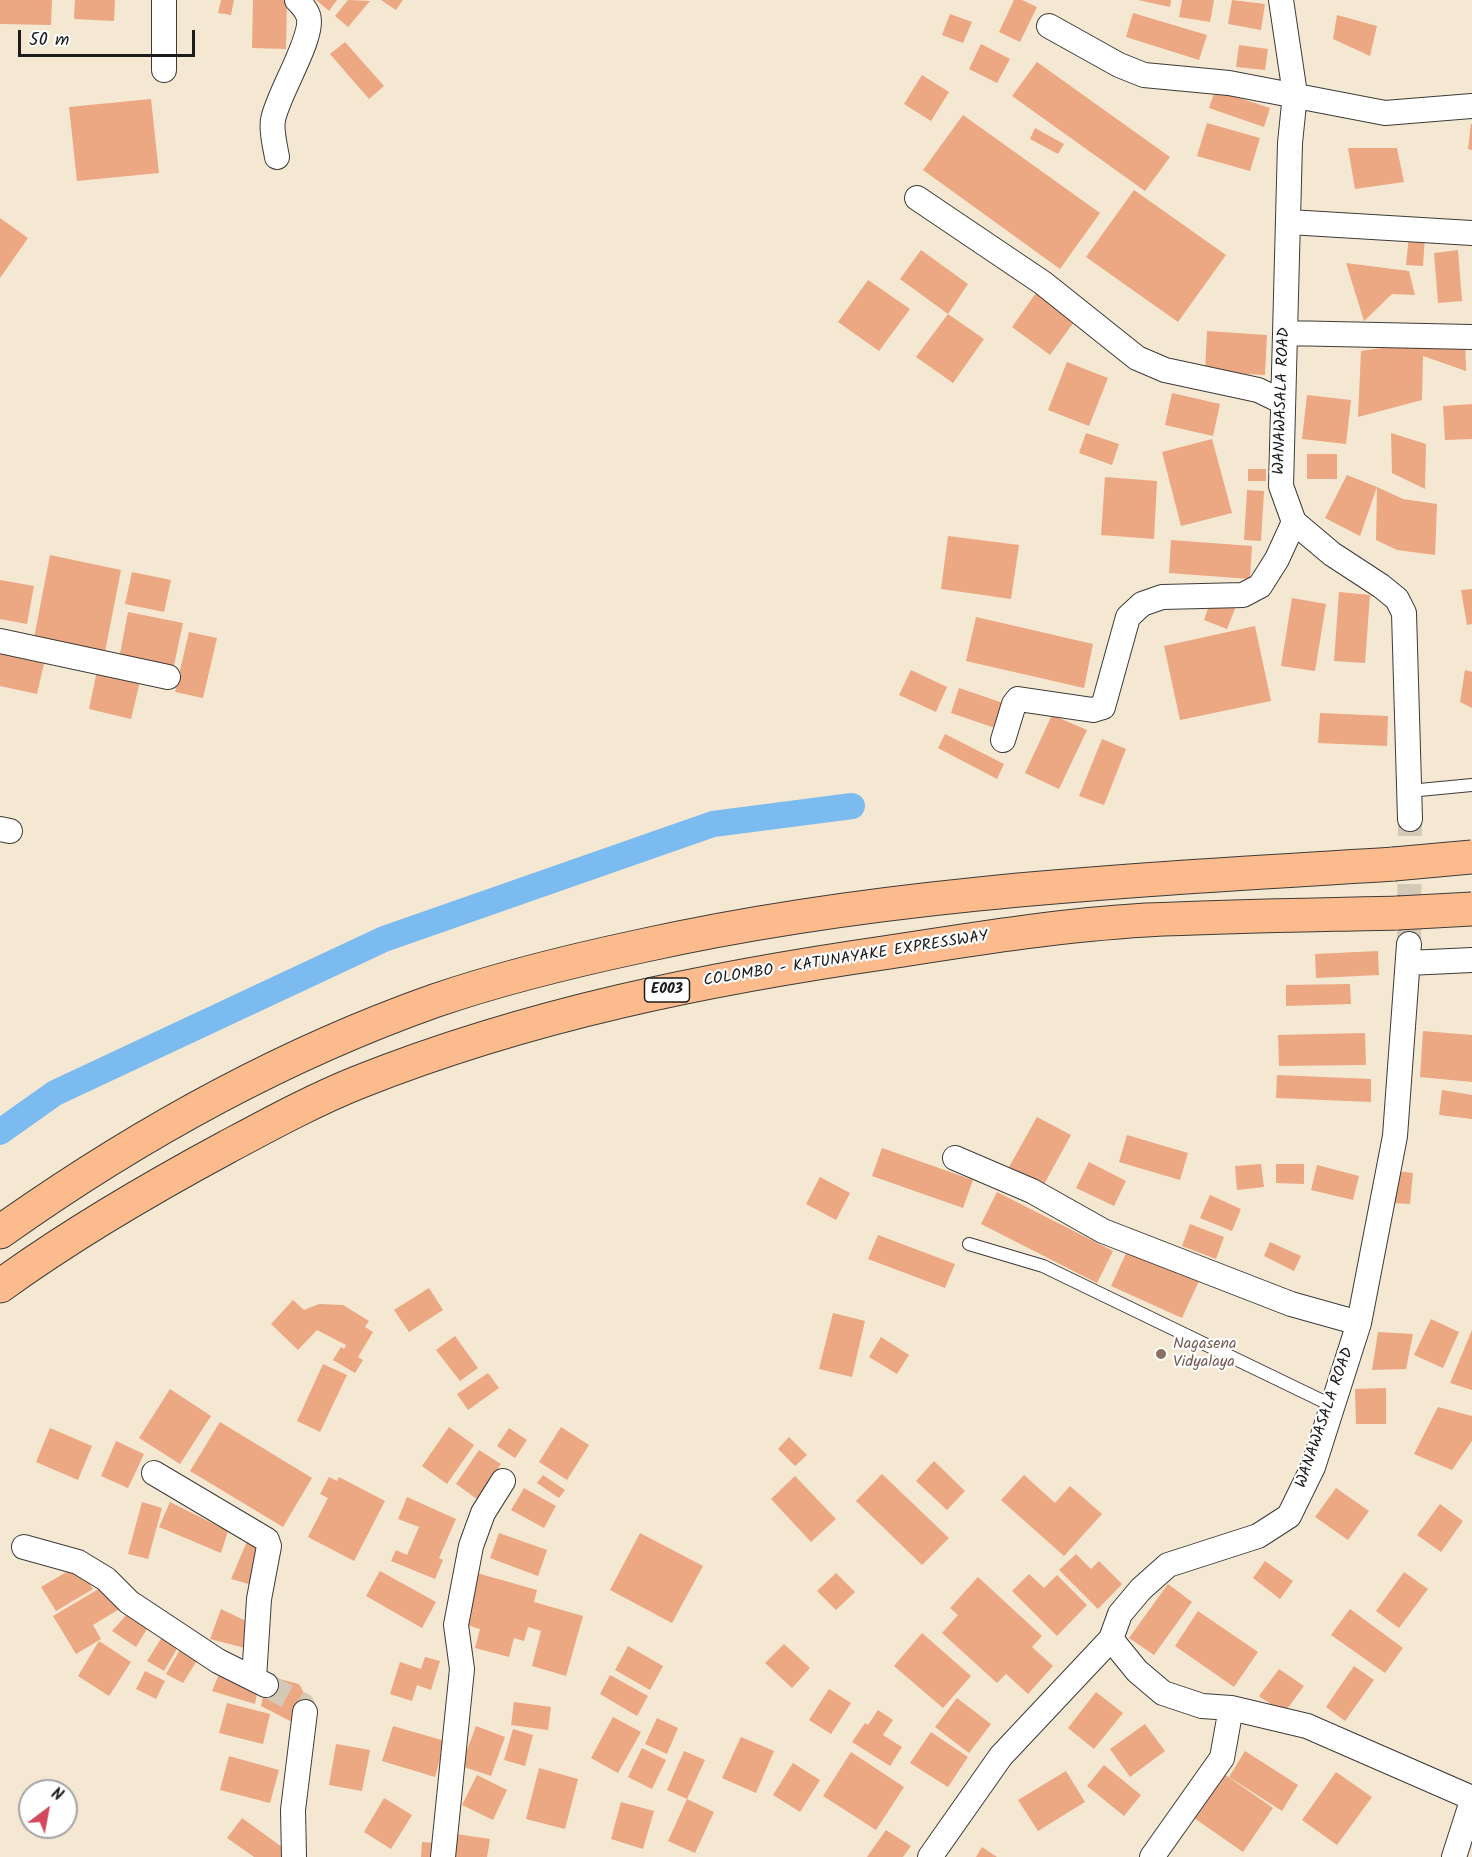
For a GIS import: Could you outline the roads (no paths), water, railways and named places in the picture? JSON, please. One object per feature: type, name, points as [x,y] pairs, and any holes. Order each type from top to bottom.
[{"type":"highway","points":[[0,1232],[101,1164],[183,1115],[291,1060],[434,1001],[565,963],[728,926],[851,907],[964,894],[1472,857]]},
{"type":"highway","name":"COLOMBO - KATUNAYAKE EXPRESSWAY","points":[[0,1286],[111,1212],[285,1116],[356,1083],[427,1056],[530,1023],[636,996],[737,975],[969,940],[1143,920],[1472,909]]},
{"type":"street","points":[[164,0],[164,70]]},
{"type":"street","points":[[277,157],[272,123],[274,114],[303,47],[309,25],[308,15],[297,0]]},
{"type":"street","name":"WANAWASALA ROAD","points":[[1281,0],[1295,94],[1290,143],[1281,486],[1294,522]]},
{"type":"street","points":[[1049,26],[1119,65],[1144,75],[1229,83],[1385,113],[1472,106]]},
{"type":"street","points":[[917,198],[1043,283],[1137,358],[1166,370],[1258,390],[1282,402]]},
{"type":"street","points":[[1289,222],[1472,232]]},
{"type":"street","points":[[1285,333],[1472,337]]},
{"type":"street","points":[[1003,740],[1014,704],[1018,699],[1093,710],[1103,707],[1128,617],[1142,604],[1162,597],[1243,595],[1260,586],[1277,559],[1294,522],[1332,554],[1397,599],[1404,613],[1410,819]]},
{"type":"street","points":[[0,641],[168,677]]},
{"type":"street","name":"WANAWASALA ROAD","points":[[1111,1639],[1120,1614],[1141,1589],[1168,1565],[1258,1536],[1289,1516],[1313,1467],[1359,1323],[1395,1136],[1408,953],[1472,960]]},
{"type":"street","points":[[956,1158],[1032,1191],[1124,1239],[1291,1304],[1359,1323]]},
{"type":"street","points":[[24,1547],[78,1562],[106,1579],[129,1602],[218,1661],[260,1682],[259,1599],[268,1557],[267,1540],[154,1473]]},
{"type":"street","points":[[442,1857],[462,1669],[456,1625],[471,1546],[483,1513],[503,1481]]},
{"type":"street","points":[[930,1857],[1000,1756],[1111,1639],[1137,1671],[1163,1693],[1202,1706],[1231,1708],[1307,1726],[1472,1799],[1454,1857]]},
{"type":"street","points":[[1152,1857],[1221,1758],[1231,1708]]},
{"type":"street","points":[[294,1857],[293,1810],[305,1712]]},
{"type":"lane","points":[[1409,791],[1472,785]]},
{"type":"lane","points":[[969,1244],[1043,1266],[1333,1406]]},
{"type":"waterway","points":[[0,1132],[55,1093],[384,939],[713,824],[852,806]]},
{"type":"tunnel","points":[[1409,944],[1410,819]]},
{"type":"tunnel","points":[[266,1685],[303,1705],[305,1712]]},
{"type":"place","name":"Nagasena Vidyalaya","points":[[1161,1354]]}]
